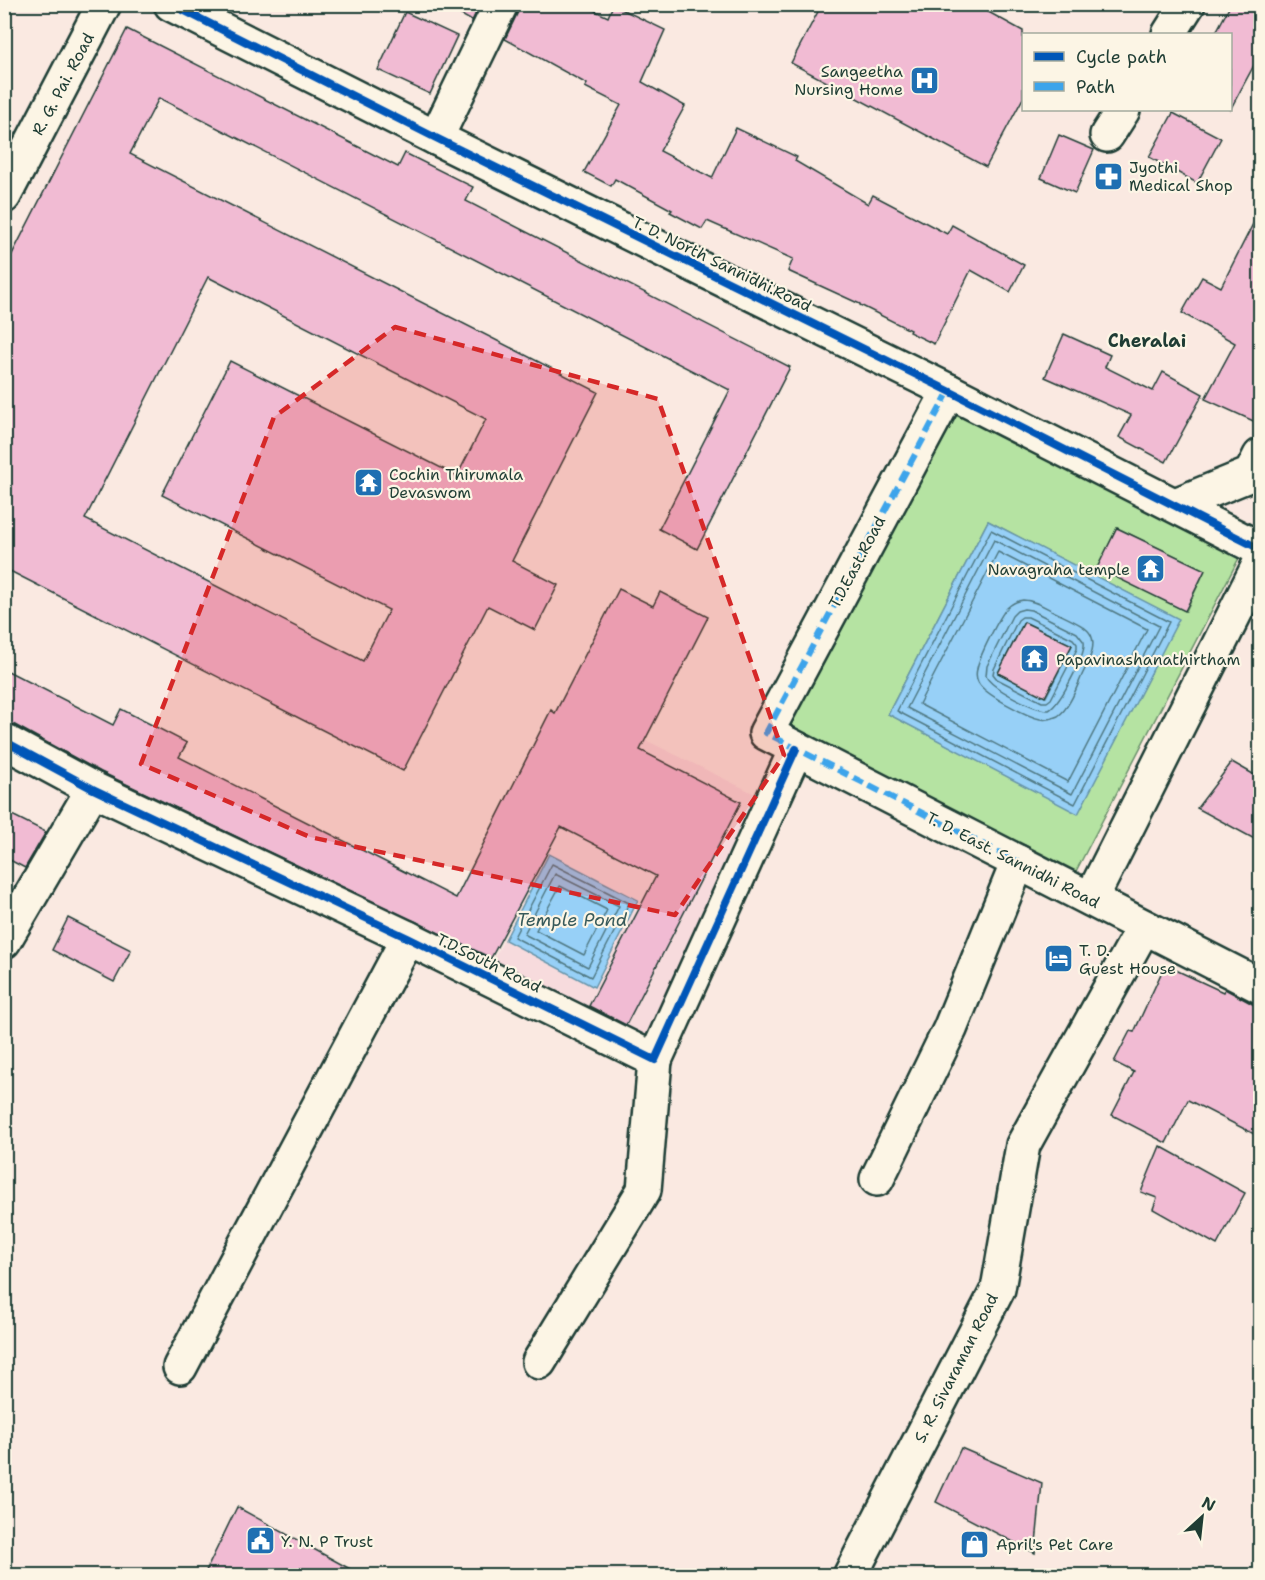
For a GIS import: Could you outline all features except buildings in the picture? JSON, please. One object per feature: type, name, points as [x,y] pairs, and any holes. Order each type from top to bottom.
[{"type":"street","name":"R. G. Pai. Road","points":[[4,196],[104,4]]},
{"type":"street","name":"T. D. North Sannidhi.Road","points":[[171,4],[436,138],[949,391],[1260,549]]},
{"type":"street","points":[[436,138],[501,4]]},
{"type":"street","points":[[1170,33],[1188,4]]},
{"type":"street","name":"T.D.East.Road","points":[[766,733],[949,391]]},
{"type":"street","points":[[1175,505],[1251,474],[1260,456]]},
{"type":"street","points":[[1091,899],[1260,562]]},
{"type":"street","name":"T. D. East. Sannidhi Road","points":[[766,733],[1260,986]]},
{"type":"street","name":"T.D.South Road","points":[[4,741],[93,789],[408,938],[655,1060]]},
{"type":"street","points":[[539,1362],[644,1190],[655,1060],[795,749]]},
{"type":"street","points":[[4,941],[93,789]]},
{"type":"street","points":[[877,1179],[950,1029],[1018,862]]},
{"type":"street","name":"S. R. Sivaraman Road","points":[[850,1575],[998,1288],[1023,1145],[1144,927]]},
{"type":"street","points":[[180,1368],[408,938]]},
{"type":"highlighted area","points":[[395,327],[658,399],[784,755],[675,915],[310,837],[141,764],[274,417]]},
{"type":"shaded area","points":[[613,724],[761,797],[645,1044],[490,967]]},
{"type":"green space","points":[[950,405],[1240,556],[1074,875],[784,724]],"holes":[[[988,521],[1178,619],[1078,813],[888,714]],[[1117,528],[1205,570],[1186,611],[1098,568]]]},
{"type":"water","points":[[988,521],[1179,619],[1078,814],[888,714]],"holes":[[[1024,622],[1072,645],[1046,697],[998,673]]]},
{"type":"water","name":"Temple Pond","points":[[549,854],[638,900],[594,987],[505,940]]},
{"type":"marked path","points":[[949,391],[766,733],[1018,862]]},
{"type":"cycle path","points":[[171,4],[436,138],[949,391],[1260,549]]},
{"type":"cycle path","points":[[4,741],[93,789],[408,938],[655,1060],[796,749]]},
{"type":"place","name":"Sangeetha Nursing Home","points":[[924,80]]},
{"type":"place","name":"Jyothi Medical Shop","points":[[1108,176]]},
{"type":"place","name":"Cochin Thirumala Devaswom","points":[[368,483]]},
{"type":"place","name":"Navagraha temple","points":[[1151,569]]},
{"type":"place","name":"Papavinashanathirtham","points":[[1035,659]]},
{"type":"place","name":"T. D. Guest House","points":[[1058,959]]},
{"type":"place","name":"Y. N. P Trust","points":[[260,1541]]},
{"type":"place","name":"April's Pet Care","points":[[975,1544]]},
{"type":"district","name":"Cheralai","points":[[1147,341]]}]
